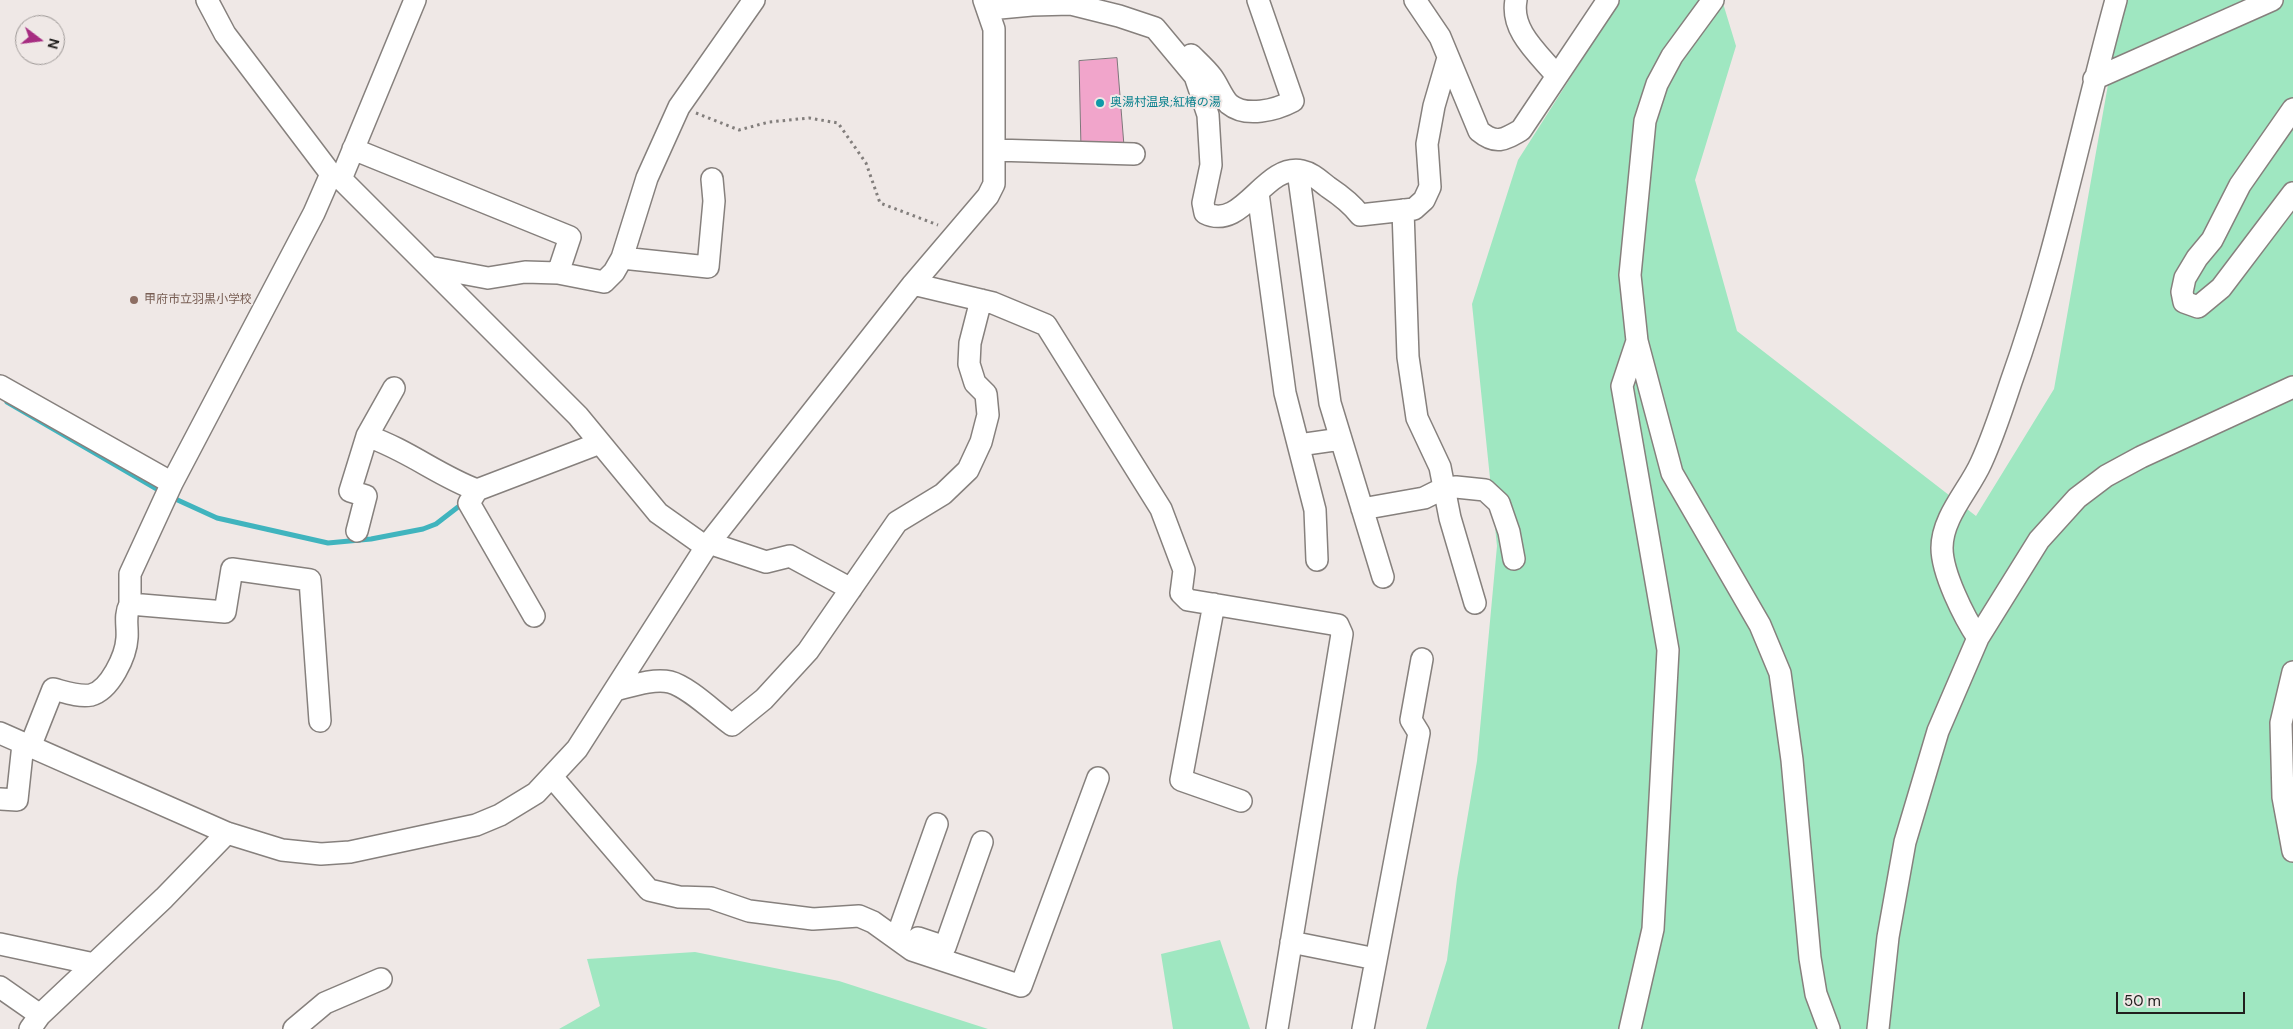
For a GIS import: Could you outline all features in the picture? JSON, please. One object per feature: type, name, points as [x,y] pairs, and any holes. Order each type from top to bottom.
[{"type":"street","points":[[207,0],[225,34],[336,176],[578,416],[658,513],[708,545],[766,562],[790,556],[851,589]]},
{"type":"street","points":[[0,799],[17,800],[26,746],[53,689],[80,696],[93,694],[104,686],[123,654],[127,639],[126,612],[130,604],[130,574],[172,483],[314,213],[353,148],[415,0]]},
{"type":"street","points":[[429,267],[488,278],[525,272],[558,273],[604,282],[614,272],[622,258],[647,178],[679,106],[754,0]]},
{"type":"street","points":[[0,733],[26,746],[156,800],[227,833],[282,850],[321,854],[350,852],[476,825],[500,815],[536,793],[553,778],[577,749],[708,545],[913,284],[988,196],[994,184],[994,29],[987,5],[1071,4],[1119,16],[1155,28],[1171,35],[1212,76],[1229,104],[1242,110],[1266,111],[1293,101],[1258,0]]},
{"type":"street","points":[[1415,0],[1440,37],[1479,131],[1488,139],[1504,140],[1521,130],[1608,0]]},
{"type":"street","points":[[1516,0],[1515,16],[1519,30],[1557,76]]},
{"type":"street","points":[[1713,0],[1672,56],[1657,84],[1645,121],[1630,275],[1638,341],[1672,473],[1760,625],[1780,673],[1792,760],[1812,967],[1816,994],[1829,1029]]},
{"type":"street","points":[[1978,638],[1967,622],[1950,584],[1942,548],[1946,526],[1981,463],[2042,288],[2094,79],[2116,0]]},
{"type":"street","points":[[2094,79],[2272,0]]},
{"type":"street","points":[[1155,28],[1195,76],[1208,115],[1211,165],[1204,203],[1206,213],[1214,217],[1225,216],[1248,202],[1276,176],[1290,170],[1314,176],[1342,197],[1360,215],[1414,209],[1424,200],[1430,187],[1427,144],[1434,106],[1448,58]]},
{"type":"street","points":[[2293,110],[2240,185],[2212,240],[2197,258],[2185,278],[2182,292],[2184,302],[2198,307],[2220,288],[2293,193]]},
{"type":"street","points":[[353,148],[570,236],[558,273]]},
{"type":"street","points":[[994,150],[1134,154]]},
{"type":"street","points":[[1298,171],[1330,402],[1383,577]]},
{"type":"street","points":[[622,258],[708,267],[714,201],[712,179]]},
{"type":"street","points":[[1258,193],[1285,393],[1315,510],[1317,560]]},
{"type":"street","points":[[1403,210],[1408,357],[1417,418],[1440,467],[1450,518],[1475,603]]},
{"type":"street","points":[[913,284],[981,300],[1046,325],[1161,509],[1184,570],[1181,593],[1188,600],[1338,625],[1342,634],[1277,1029]]},
{"type":"street","points":[[616,690],[654,682],[669,682],[681,687],[732,725],[764,699],[808,651],[897,522],[943,494],[968,470],[981,442],[988,415],[986,394],[975,383],[970,364],[970,343],[981,300]]},
{"type":"street","points":[[1630,1029],[1653,930],[1668,650],[1622,386],[1638,341]]},
{"type":"street","points":[[0,386],[172,483]]},
{"type":"street","points":[[357,531],[366,496],[350,491],[367,436],[394,388]]},
{"type":"street","points":[[1878,1029],[1888,937],[1905,842],[1938,730],[1978,638],[2039,540],[2076,498],[2106,476],[2141,456],[2293,388]]},
{"type":"street","points":[[367,436],[390,444],[457,483],[477,490]]},
{"type":"street","points":[[1299,446],[1341,439]]},
{"type":"street","points":[[534,616],[469,503],[477,490],[600,443]]},
{"type":"street","points":[[1362,509],[1424,498],[1444,488],[1456,487],[1485,490],[1499,503],[1509,532],[1514,559]]},
{"type":"street","points":[[130,604],[225,612],[232,569],[310,580],[320,721]]},
{"type":"street","points":[[1214,604],[1181,780],[1241,800]]},
{"type":"street","points":[[1362,1029],[1419,733],[1411,720],[1422,659]]},
{"type":"street","points":[[2293,672],[2281,723],[2283,796],[2293,851]]},
{"type":"street","points":[[553,778],[649,890],[679,897],[711,898],[749,911],[813,920],[859,916],[945,947],[982,842]]},
{"type":"street","points":[[873,922],[912,950],[1021,986],[1098,778]]},
{"type":"street","points":[[899,931],[937,824]]},
{"type":"street","points":[[0,987],[35,1022],[227,833]]},
{"type":"street","points":[[1291,942],[1376,959]]},
{"type":"street","points":[[0,944],[94,964]]},
{"type":"street","points":[[294,1029],[325,1003],[381,979]]},
{"type":"path","points":[[679,106],[739,130],[769,122],[810,118],[838,123],[866,164],[880,203],[957,233]]},
{"type":"green space","points":[[1620,0],[1722,0],[1736,46],[1695,180],[1737,331],[1976,516],[2054,389],[2123,0],[2293,0],[2293,1029],[1426,1029],[1447,960],[1457,879],[1477,761],[1497,546],[1472,304],[1518,160]]},
{"type":"green space","points":[[1220,940],[1250,1029],[1173,1029],[1161,954]]},
{"type":"green space","points":[[695,952],[839,981],[988,1029],[559,1029],[600,1006],[587,959]]},
{"type":"building","name":"奥湯村温泉;紅椿の湯","points":[[1117,58],[1124,146],[1081,148],[1079,61]]},
{"type":"waterway","points":[[7,402],[162,492]]},
{"type":"waterway","points":[[171,497],[217,518],[328,543],[371,539],[423,529],[436,524],[458,507]]},
{"type":"place","name":"奥湯村温泉;紅椿の湯","points":[[1100,103]]},
{"type":"place","name":"甲府市立羽黒小学校","points":[[134,300]]}]
